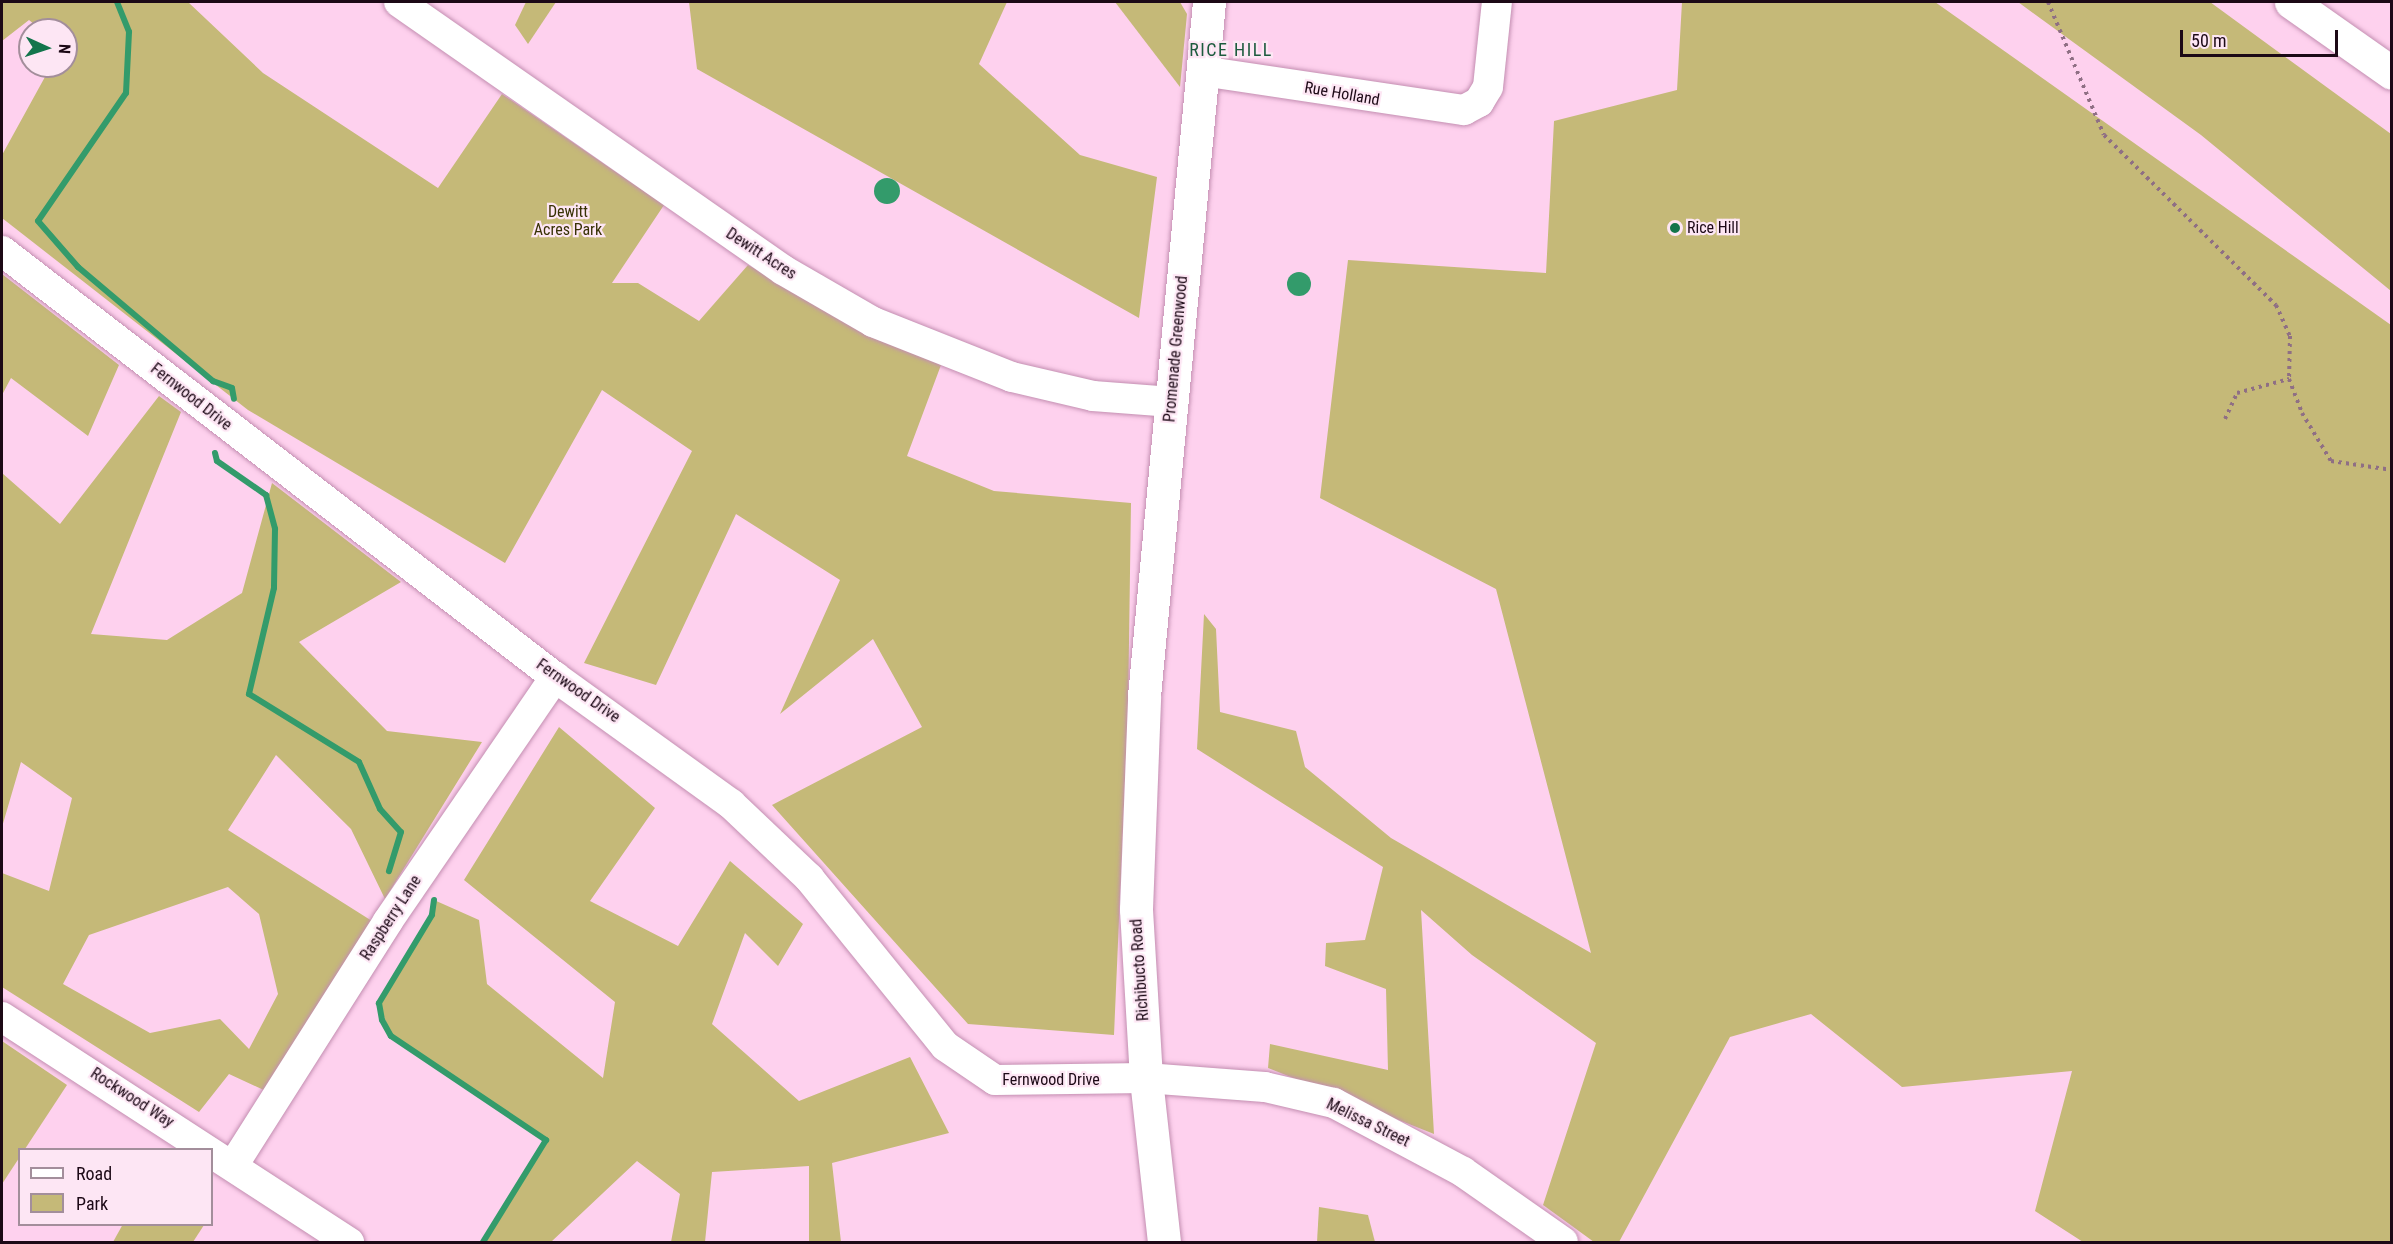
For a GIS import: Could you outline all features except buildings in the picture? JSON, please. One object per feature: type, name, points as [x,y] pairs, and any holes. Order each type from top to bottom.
[{"type":"main road","name":"Promenade Greenwood","points":[[1144,696],[1209,2]]},
{"type":"main road","points":[[2291,2],[2391,73]]},
{"type":"main road","name":"Richibucto Road","points":[[1144,696],[1136,909],[1146,1078],[1164,1242]]},
{"type":"street","name":"Dewitt Acres","points":[[399,2],[783,270],[873,322],[1012,377],[1093,396],[1172,402]]},
{"type":"street","name":"Rue Holland","points":[[1203,71],[1447,112],[1479,102],[1492,69],[1497,2]]},
{"type":"street","name":"Fernwood Drive","points":[[2,251],[555,677],[731,804],[776,843],[953,1052],[995,1080],[1146,1078]]},
{"type":"street","name":"Raspberry Lane","points":[[234,1164],[388,921],[555,677]]},
{"type":"street","name":"Rockwood Way","points":[[2,1017],[209,1148]]},
{"type":"street","name":"Melissa Street","points":[[1146,1078],[1265,1087],[1334,1103],[1463,1172],[1563,1242]]},
{"type":"street","name":"Rockwood Way","points":[[213,1151],[349,1242]]},
{"type":"path","points":[[2048,2],[2104,135],[2276,305],[2290,336],[2289,379],[2302,413],[2331,461],[2391,470]]},
{"type":"path","points":[[2225,419],[2237,393],[2289,379]]},
{"type":"green space","name":"Dewitt Acres Park","points":[[2,2],[188,2],[263,73],[438,188],[502,94],[664,205],[612,283],[638,283],[699,321],[748,265],[941,365],[907,456],[994,491],[1131,503],[1128,712],[1114,1035],[968,1024],[772,805],[922,727],[873,639],[780,714],[840,580],[736,514],[656,685],[584,663],[692,451],[602,390],[505,563],[248,410],[2,218],[2,155],[44,78],[78,78],[78,18],[18,18],[18,29],[2,41]]},
{"type":"green space","points":[[526,2],[556,2],[528,44],[515,25]]},
{"type":"green space","points":[[689,2],[1007,2],[979,64],[1080,155],[1157,177],[1139,318],[697,69]]},
{"type":"green space","points":[[1115,2],[1180,2],[1187,14],[1180,87]]},
{"type":"green space","points":[[1682,2],[1935,2],[2391,325],[2391,1242],[2083,1242],[2035,1211],[2072,1071],[1902,1087],[1811,1014],[1730,1037],[1619,1242],[1594,1242],[1543,1205],[1596,1043],[1472,955],[1421,910],[1434,1134],[1268,1068],[1270,1044],[1388,1070],[1386,989],[1325,966],[1326,943],[1365,940],[1383,867],[1197,749],[1204,614],[1216,629],[1220,712],[1296,731],[1305,767],[1391,838],[1591,953],[1496,589],[1320,498],[1348,260],[1546,273],[1554,121],[1677,90]]},
{"type":"green space","points":[[2018,2],[2210,2],[2391,134],[2391,291],[2201,135]]},
{"type":"green space","points":[[2,274],[119,365],[88,436],[11,378],[2,395]]},
{"type":"green space","points":[[159,396],[181,412],[91,634],[167,640],[242,593],[272,483],[401,582],[299,642],[387,731],[482,742],[385,899],[351,829],[276,755],[228,830],[372,921],[268,1092],[229,1074],[199,1112],[2,987],[2,873],[49,891],[72,798],[21,762],[2,827],[2,473],[60,524]],"holes":[[[228,887],[259,914],[278,994],[249,1049],[220,1019],[150,1033],[63,984],[89,935]]]},
{"type":"green space","points":[[559,727],[655,808],[590,901],[678,946],[730,861],[803,924],[778,966],[745,933],[712,1024],[799,1101],[910,1057],[949,1133],[832,1163],[841,1242],[809,1242],[809,1166],[712,1172],[705,1242],[671,1242],[680,1194],[637,1161],[551,1242],[483,1242],[546,1140],[391,1036],[379,1003],[432,915],[434,900],[479,920],[487,984],[603,1078],[615,1002],[464,880]]},
{"type":"green space","points":[[2,1041],[67,1085],[26,1148],[18,1148],[18,1160],[2,1184]]},
{"type":"green space","points":[[1319,1207],[1368,1215],[1375,1242],[1317,1242]]},
{"type":"green space","points":[[122,1226],[203,1226],[193,1242],[113,1242]]},
{"type":"shaded area","points":[[887,178],[896,182],[900,191],[896,200],[887,204],[878,200],[874,191],[878,182]]},
{"type":"shaded area","points":[[1299,272],[1307,276],[1311,284],[1307,292],[1299,296],[1291,292],[1287,284],[1291,276]]},
{"type":"waterway","points":[[117,2],[129,32],[126,93],[38,221],[78,267],[213,381],[232,388],[234,399]]},
{"type":"waterway","points":[[215,453],[217,461],[266,495],[275,529],[274,588],[249,694],[359,762],[380,809],[401,832],[389,871]]},
{"type":"waterway","points":[[434,900],[432,915],[379,1003],[382,1020],[391,1036],[546,1140],[483,1242]]},
{"type":"place","name":"Rice Hill","points":[[1675,228]]},
{"type":"district","name":"RICE HILL","points":[[1231,50]]}]
